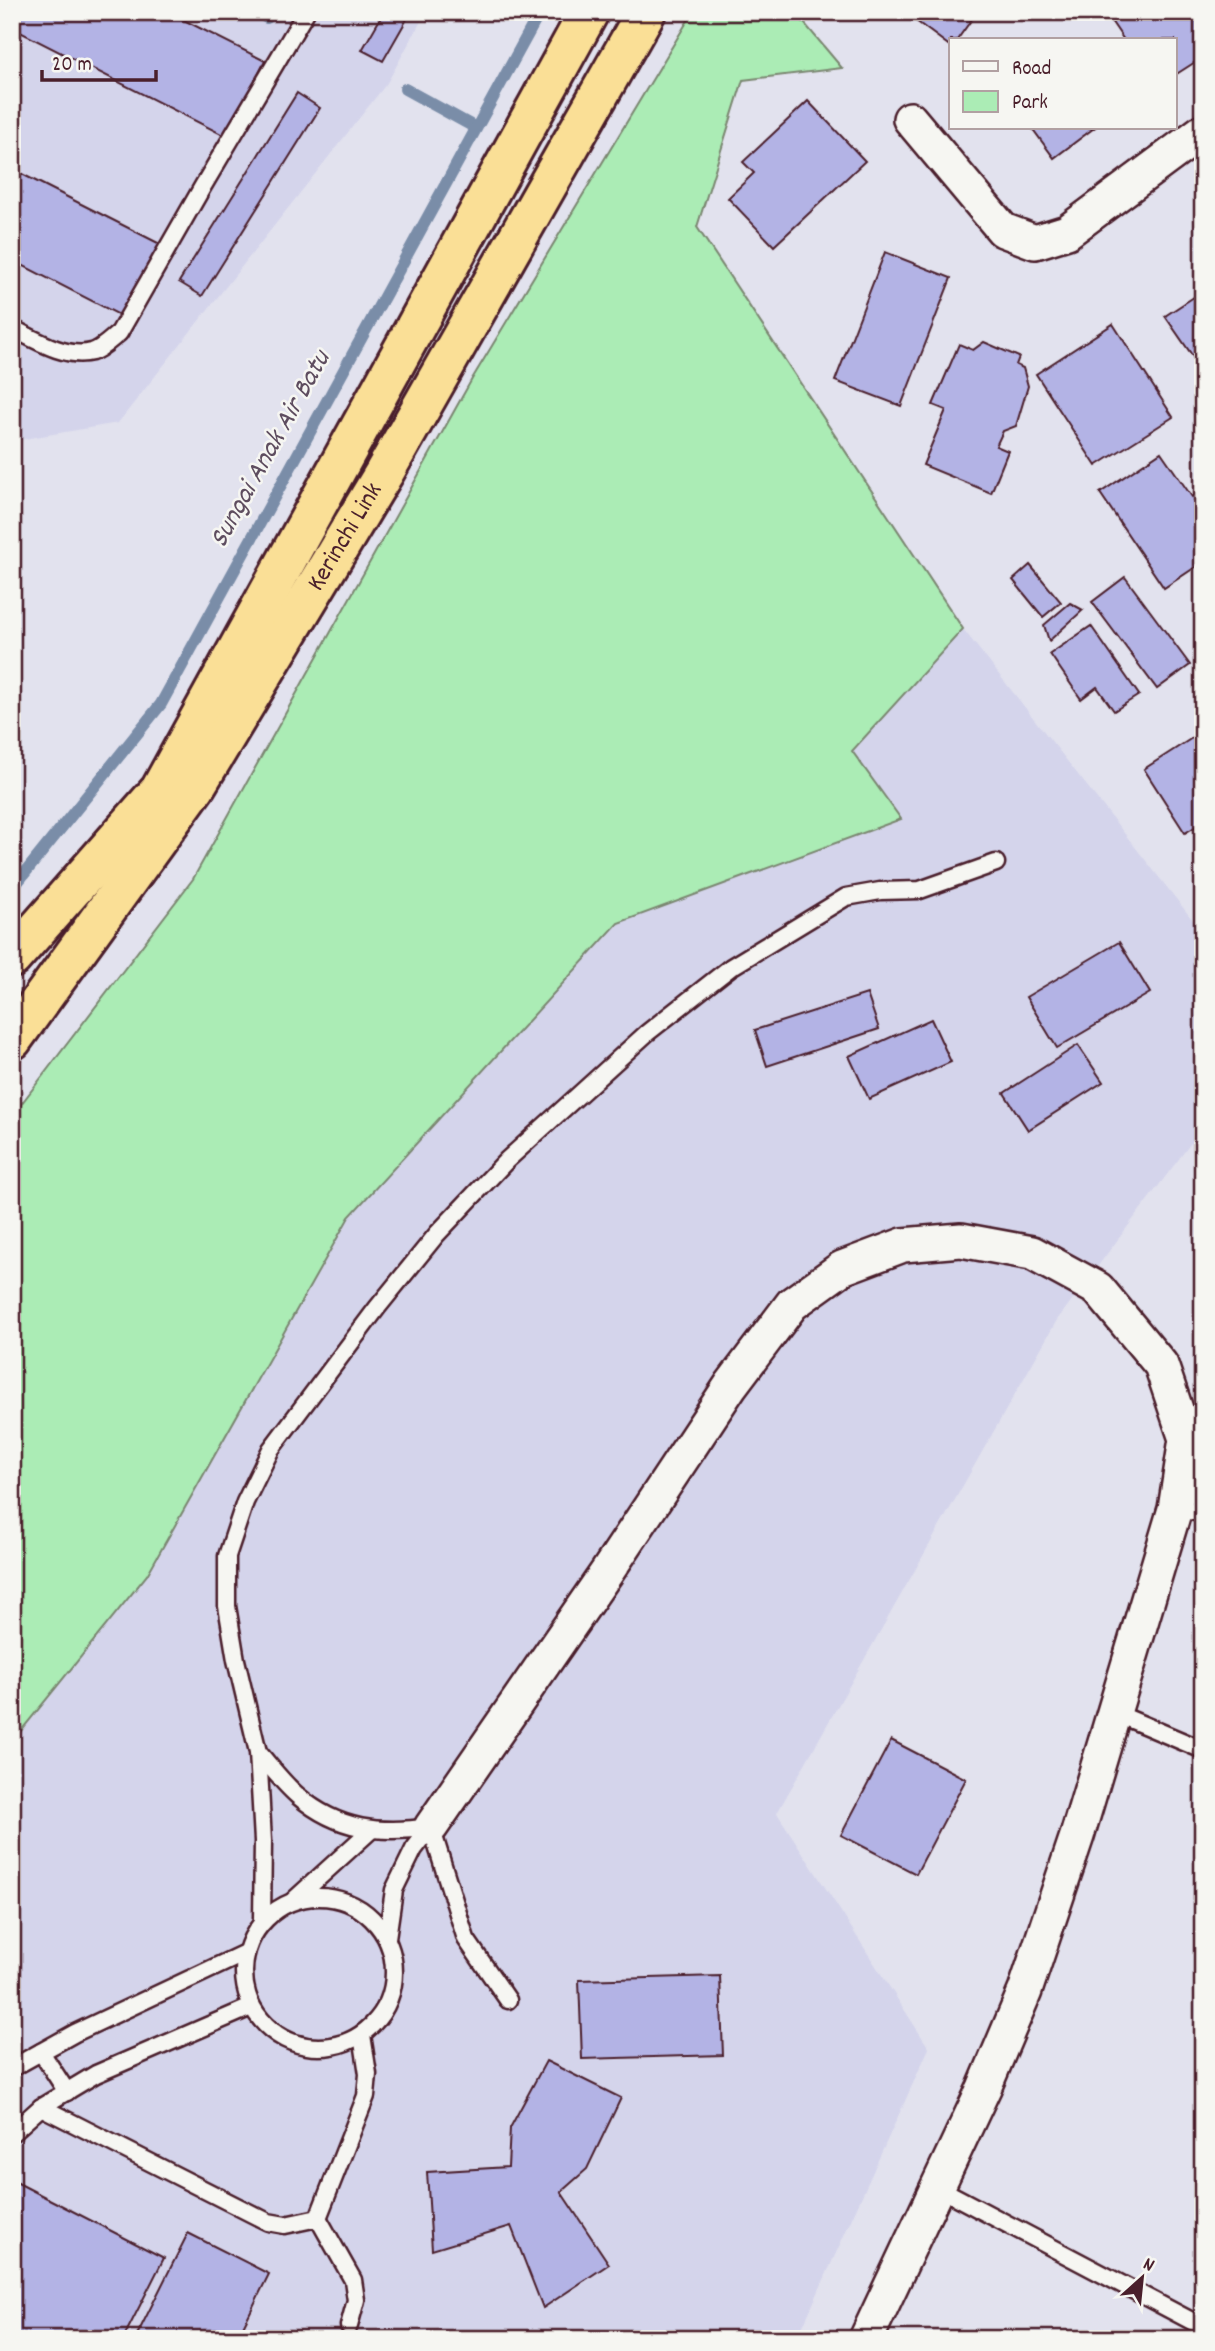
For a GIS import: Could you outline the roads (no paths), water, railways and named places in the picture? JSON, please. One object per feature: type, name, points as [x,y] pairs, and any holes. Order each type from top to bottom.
[{"type":"highway","name":"Kerinchi Link","points":[[12,957],[160,790],[589,12]]},
{"type":"highway","name":"Kerinchi Link","points":[[12,1040],[196,786],[384,473],[646,12]]},
{"type":"street","points":[[910,119],[1003,230],[1035,242],[1067,232],[1203,131]]},
{"type":"street","points":[[431,1827],[607,1572],[731,1385],[792,1304],[842,1268],[903,1245],[961,1240],[1032,1253],[1098,1289],[1161,1364],[1186,1439],[1189,1511],[1113,1713],[1077,1836],[1025,1991],[984,2088],[866,2339]]},
{"type":"lane","points":[[12,328],[48,346],[75,352],[91,352],[119,332],[306,12]]},
{"type":"lane","points":[[262,1921],[263,1841],[258,1752],[236,1660],[227,1606],[227,1556],[244,1502],[271,1449],[377,1308],[437,1234],[507,1160],[647,1032],[731,967],[846,897],[880,891],[920,890],[996,863]]},
{"type":"lane","points":[[1113,1713],[1203,1750]]},
{"type":"lane","points":[[258,1752],[298,1796],[321,1813],[370,1830],[395,1832],[431,1827]]},
{"type":"lane","points":[[387,1938],[394,1890],[414,1849],[431,1827]]},
{"type":"lane","points":[[431,1827],[466,1939],[508,2000]]},
{"type":"lane","points":[[292,1901],[314,1897],[336,1899],[357,1906],[374,1920],[387,1938],[394,1959],[395,1980],[389,2001],[378,2021],[362,2035],[339,2046],[313,2048],[289,2041],[267,2028],[251,2007],[243,1972],[252,1936],[262,1921],[276,1909],[292,1901],[370,1830]]},
{"type":"lane","points":[[12,2068],[75,2033],[246,1953]]},
{"type":"lane","points":[[12,2133],[41,2108],[96,2074],[251,2007]]},
{"type":"lane","points":[[318,2218],[366,2096],[368,2074],[362,2035]]},
{"type":"lane","points":[[41,2052],[67,2092]]},
{"type":"lane","points":[[41,2108],[268,2222],[285,2225],[318,2218]]},
{"type":"lane","points":[[937,2187],[1203,2327]]},
{"type":"lane","points":[[318,2218],[353,2280],[356,2300],[349,2326]]},
{"type":"waterway","points":[[257,12],[267,18]]},
{"type":"waterway","name":"Sungai Anak Air Batu","points":[[12,889],[161,704],[540,12]]},
{"type":"waterway","points":[[405,89],[476,128]]}]
